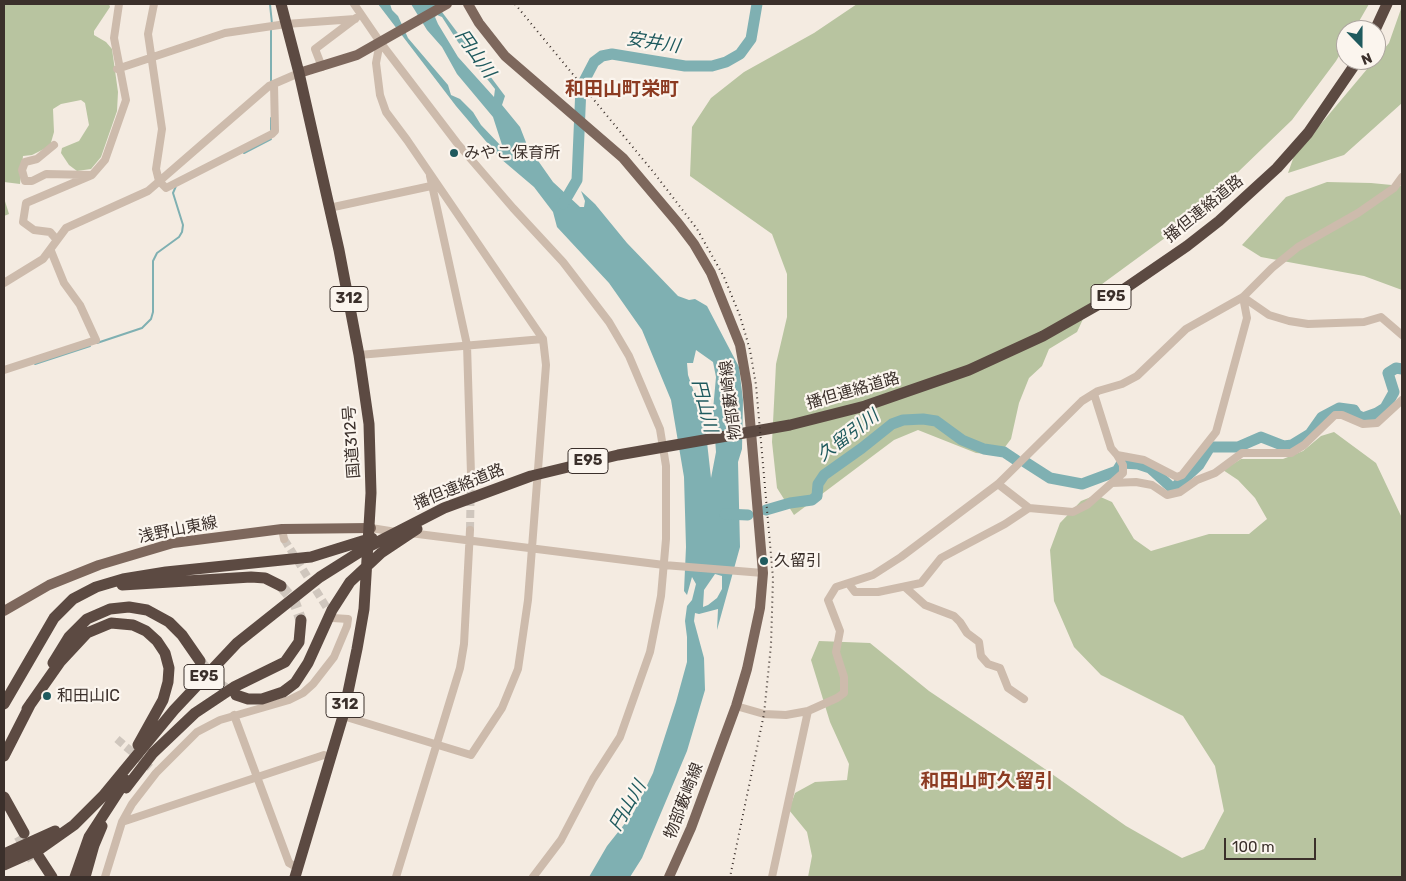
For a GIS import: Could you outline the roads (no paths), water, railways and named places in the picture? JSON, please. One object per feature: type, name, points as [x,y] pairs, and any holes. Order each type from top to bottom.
[{"type":"highway","name":"国道312号","points":[[281,4],[340,250],[369,424],[370,528],[364,609],[343,716],[296,873]]},
{"type":"highway","points":[[1380,20],[1388,4]]},
{"type":"highway","name":"播但連絡道路","points":[[144,751],[218,662],[346,553],[504,485],[532,476],[618,456],[790,425],[865,406],[969,370],[1043,336],[1116,294],[1187,246],[1226,214],[1277,168],[1308,134],[1351,70]]},
{"type":"highway","points":[[236,694],[248,699],[262,699],[283,692],[294,683],[308,663],[332,610],[350,582],[380,552],[422,519]]},
{"type":"highway","points":[[4,704],[48,626],[73,599],[104,584],[137,576],[196,568],[286,561],[346,553]]},
{"type":"highway","points":[[73,599],[110,586],[241,577],[266,578],[281,586]]},
{"type":"highway","points":[[4,756],[27,709],[68,637],[87,619],[110,609],[138,608],[162,617],[182,635],[200,661]]},
{"type":"highway","points":[[4,854],[48,835],[89,808],[112,782],[144,751],[214,699],[285,662],[299,642],[301,620]]},
{"type":"highway","points":[[27,709],[60,662],[87,633],[111,623],[126,624],[140,628],[152,636],[162,647],[167,660],[169,675],[163,700],[144,751],[105,815],[85,877]]},
{"type":"highway","points":[[4,865],[40,849],[65,832],[144,751]]},
{"type":"highway","points":[[74,877],[84,848],[144,751]]},
{"type":"highway","points":[[4,797],[21,835],[4,812]]},
{"type":"highway","points":[[44,877],[36,859],[52,877]]},
{"type":"main road","points":[[299,73],[357,55],[446,4]]},
{"type":"main road","name":"物部藪崎線","points":[[468,4],[479,23],[505,56],[623,158],[678,223],[698,251],[725,305],[740,345],[747,385],[763,573],[755,636],[736,706],[691,828],[670,877]]},
{"type":"main road","name":"浅野山東線","points":[[4,611],[49,585],[99,565],[149,549],[210,537],[370,528]]},
{"type":"street","points":[[57,240],[50,232],[34,230],[23,222],[26,203],[92,175],[105,160],[124,111],[126,100],[114,38],[119,4]]},
{"type":"street","points":[[154,4],[148,34],[162,120],[156,168],[160,181],[166,188],[272,134],[275,131],[274,84]]},
{"type":"street","points":[[354,4],[358,16],[382,41],[457,143],[595,302],[629,356],[660,429],[667,500],[667,565],[650,652],[620,737],[594,779],[561,840],[533,877]]},
{"type":"street","points":[[119,68],[225,33],[358,16]]},
{"type":"street","points":[[322,67],[315,49],[358,16]]},
{"type":"street","points":[[343,716],[471,755],[502,708],[518,669],[533,549],[546,365],[544,339],[386,112],[380,95],[376,63],[382,41]]},
{"type":"street","points":[[4,283],[43,259],[51,251],[66,228],[148,191],[274,84],[299,73]]},
{"type":"street","points":[[54,144],[36,159],[25,162],[22,170],[25,180],[32,181],[46,174],[92,175]]},
{"type":"street","points":[[429,172],[467,345],[471,474]]},
{"type":"street","points":[[736,706],[752,712],[772,715],[808,711],[844,693],[844,677],[836,652],[840,631],[828,600],[836,587],[873,575],[901,557],[998,484],[1064,416],[1094,394],[1122,384],[1136,376],[1186,329],[1243,297],[1272,268],[1298,247],[1358,213],[1394,188],[1402,177]]},
{"type":"street","points":[[329,208],[431,186]]},
{"type":"street","points":[[4,370],[96,340],[80,305],[64,282],[51,251]]},
{"type":"street","points":[[1243,297],[1268,315],[1289,321],[1308,324],[1364,322],[1381,317],[1402,335]]},
{"type":"street","points":[[1120,460],[1144,460],[1177,477],[1182,475],[1216,432],[1247,318],[1243,297]]},
{"type":"street","points":[[359,355],[544,339]]},
{"type":"street","points":[[998,484],[1029,508],[1073,512],[1087,505],[1123,473],[1120,460],[1111,448],[1094,394]]},
{"type":"street","points":[[1110,484],[1136,482],[1152,485],[1168,495],[1180,492],[1196,480],[1215,473],[1242,453],[1278,451],[1291,453],[1304,445],[1335,415],[1363,424],[1377,423],[1402,400]]},
{"type":"street","points":[[849,584],[856,592],[878,592],[906,588],[921,583],[941,558],[1005,524],[1029,508]]},
{"type":"street","points":[[370,528],[667,565],[763,573]]},
{"type":"street","points":[[396,877],[460,668],[464,644],[470,530]]},
{"type":"street","points":[[906,588],[925,605],[954,616],[967,633],[979,642],[981,656],[988,664],[1000,668],[1008,688],[1024,699]]},
{"type":"street","points":[[105,877],[122,822],[132,804],[155,772],[197,732],[234,715],[289,700],[303,693],[314,684],[334,657],[347,626],[348,619],[333,618]]},
{"type":"street","points":[[772,877],[808,711]]},
{"type":"street","points":[[234,715],[289,863],[296,873]]},
{"type":"street","points":[[122,822],[324,755],[331,756]]},
{"type":"water","points":[[378,4],[390,4],[408,38],[448,85],[451,95],[460,99],[473,112],[481,125],[503,148],[493,117],[457,74],[442,47],[427,30],[411,4],[436,4],[505,96],[502,105],[520,127],[527,145],[553,182],[580,207],[584,207],[585,201],[581,191],[678,296],[689,300],[695,299],[707,306],[739,367],[743,400],[742,449],[738,462],[740,547],[717,630],[718,609],[699,614],[695,613],[694,621],[704,658],[705,690],[687,751],[642,858],[630,877],[589,877],[607,846],[634,812],[653,773],[687,662],[685,621],[687,606],[692,600],[696,584],[692,577],[687,595],[684,591],[686,547],[684,477],[671,400],[642,330],[609,283],[557,227],[553,212],[534,187],[501,159],[456,106]],"holes":[[[437,15],[442,17],[458,42],[495,89],[494,97],[458,57],[438,24],[435,17]],[[696,350],[713,362],[716,377],[713,410],[716,452],[711,478],[705,424],[688,375],[687,363],[693,363]],[[715,574],[722,576],[722,589],[717,598],[703,607],[704,590]]]},
{"type":"waterway","points":[[270,4],[272,24]]},
{"type":"waterway","name":"安井川","points":[[563,204],[577,180],[581,87],[594,62],[602,56],[612,54],[685,66],[712,66],[726,62],[740,54],[751,39],[757,4]]},
{"type":"waterway","points":[[271,29],[271,82]]},
{"type":"waterway","points":[[271,118],[271,131]]},
{"type":"waterway","points":[[244,153],[271,139]]},
{"type":"waterway","points":[[97,343],[142,328],[151,319],[153,312],[153,261],[157,253],[179,237],[182,232],[183,225],[173,193],[176,186]]},
{"type":"waterway","points":[[35,364],[90,346]]},
{"type":"waterway","name":"久留引川","points":[[1025,462],[1050,478],[1082,484],[1117,471],[1122,463],[1138,464],[1150,468],[1171,487],[1175,487],[1199,465],[1210,447],[1238,447],[1261,437],[1284,446],[1292,445],[1310,434],[1322,417],[1339,408],[1354,410],[1357,415],[1363,418],[1377,413],[1385,408],[1394,392],[1388,373],[1396,368],[1402,369]]},
{"type":"waterway","name":"久留引川","points":[[766,510],[790,503],[812,500],[817,496],[818,484],[824,475],[892,424],[903,420],[923,419],[936,421],[962,440],[984,449],[1004,452],[1016,460]]},
{"type":"waterway","name":"久留引川","points":[[725,514],[748,515]]},
{"type":"tunnel","points":[[470,530],[471,474]]},
{"type":"tunnel","points":[[284,539],[332,616]]},
{"type":"tunnel","points":[[281,586],[294,601],[301,620]]},
{"type":"tunnel","points":[[200,661],[217,683],[236,695]]},
{"type":"tunnel","points":[[117,739],[154,771]]},
{"type":"tunnel","points":[[19,836],[33,860]]},
{"type":"railway","points":[[515,4],[655,174],[697,229],[724,277],[740,316],[750,350],[756,385],[773,578],[771,645],[764,714],[730,877]]},
{"type":"place","name":"みやこ保育所","points":[[454,153]]},
{"type":"place","name":"久留引","points":[[764,561]]},
{"type":"place","name":"和田山IC","points":[[47,696]]},
{"type":"district","name":"和田山町栄町","points":[[622,90]]},
{"type":"district","name":"和田山町久留引","points":[[987,782]]},
{"type":"water label","name":"円山川","points":[[475,54]]},
{"type":"water label","name":"円山川","points":[[704,406]]},
{"type":"water label","name":"円山川","points":[[628,806]]}]
